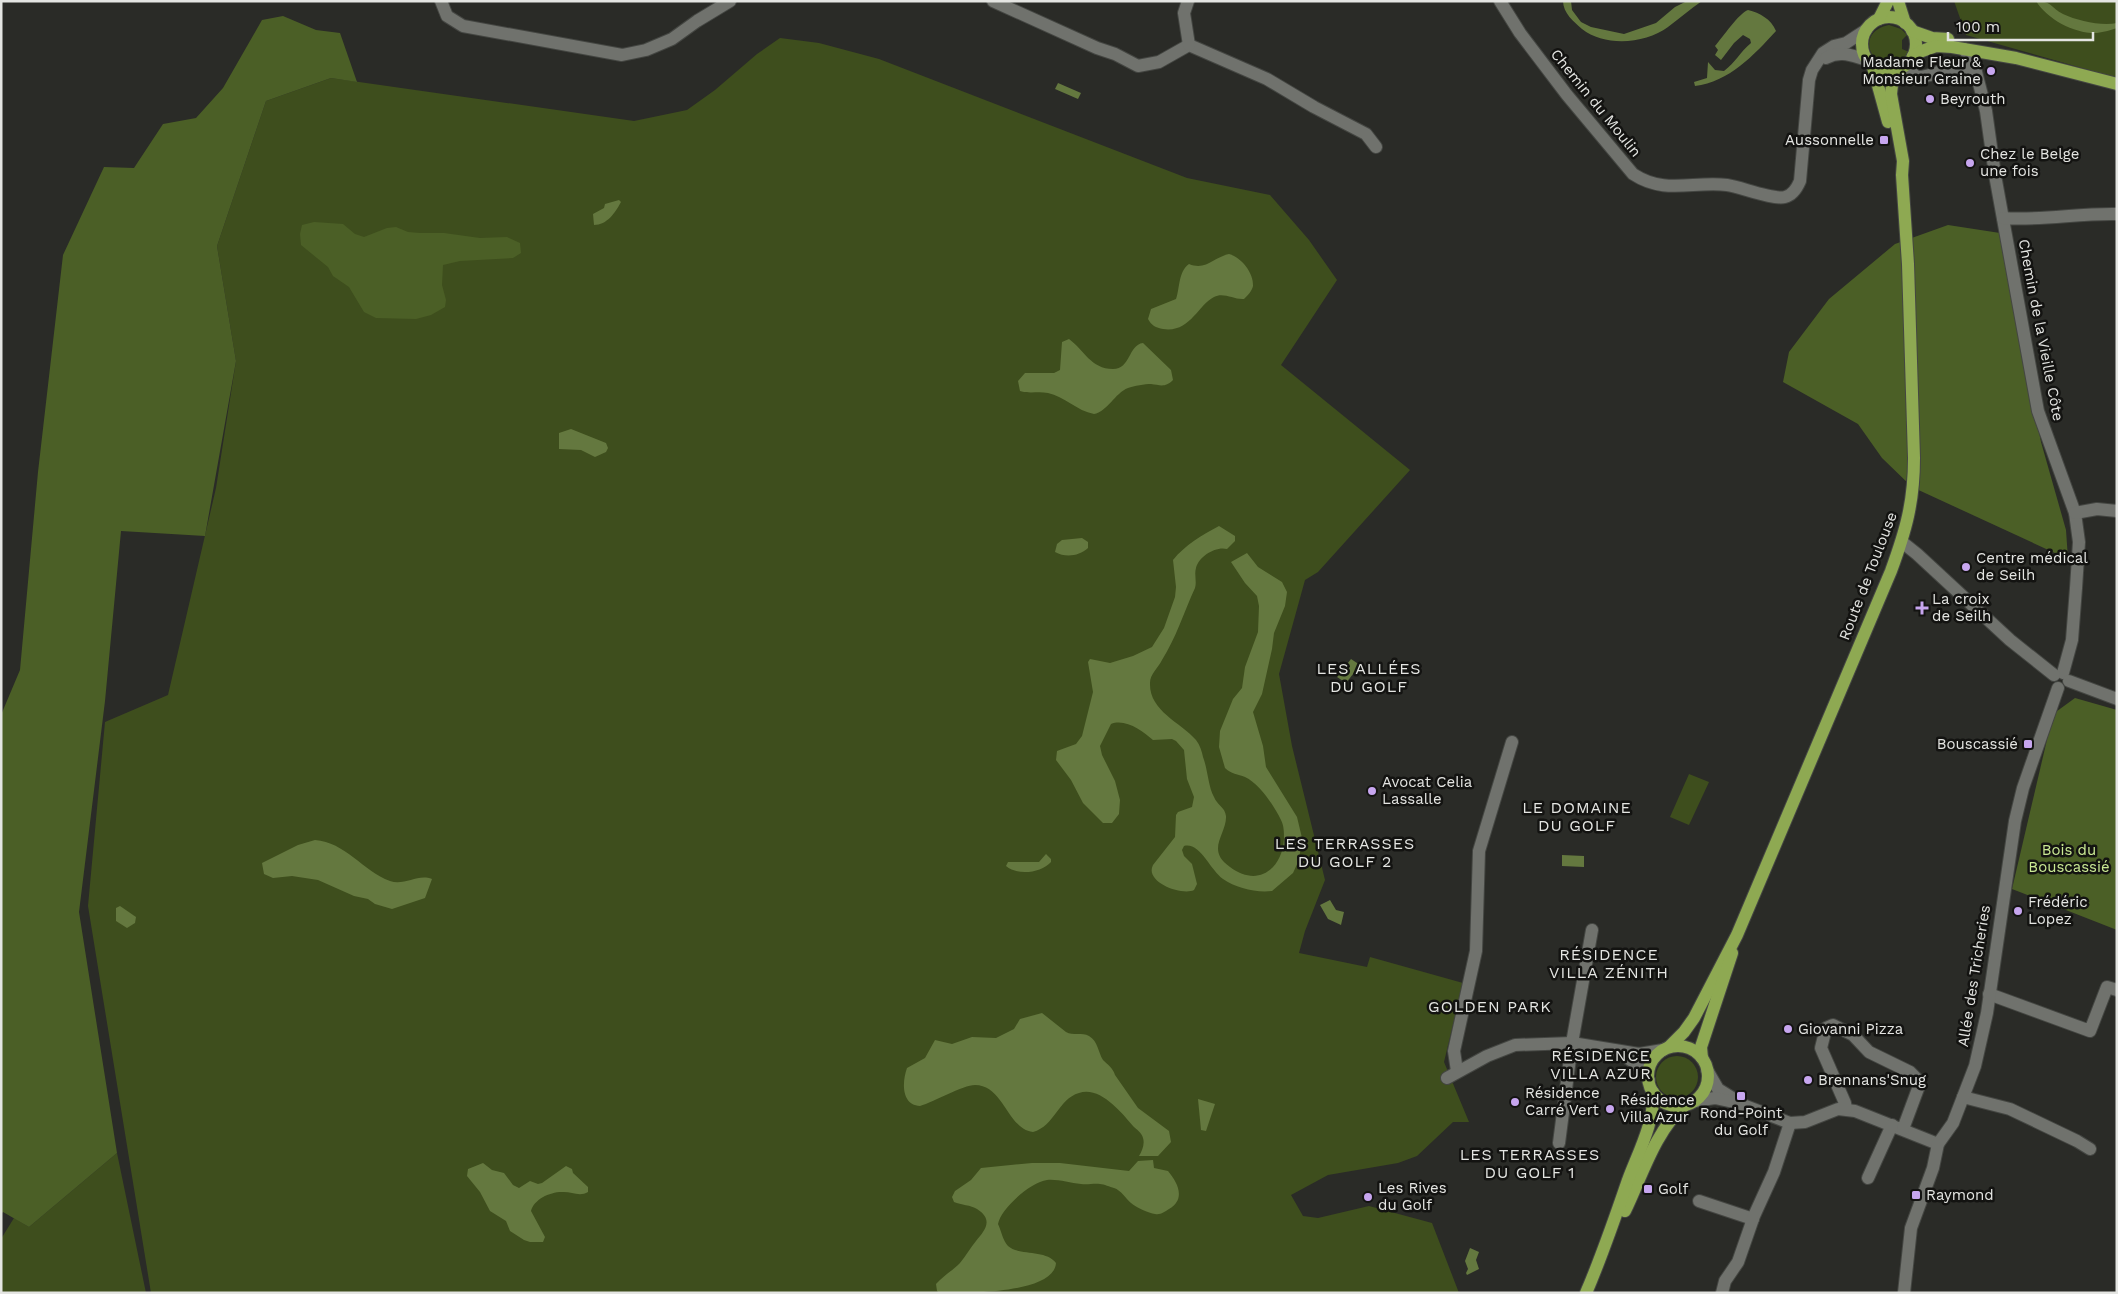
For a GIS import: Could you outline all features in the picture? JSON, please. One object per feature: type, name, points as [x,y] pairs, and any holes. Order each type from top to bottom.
[{"type":"main road","points":[[1888,1],[1879,19],[1866,30],[1863,45],[1870,62],[1885,70],[1907,63],[1922,51],[1936,46],[2016,58],[2117,84]]},
{"type":"main road","points":[[1898,1],[1916,43],[1907,63]]},
{"type":"main road","points":[[1879,19],[1893,18],[1932,38],[1953,40],[1991,48],[2016,58]]},
{"type":"main road","name":"Route de Toulouse","points":[[1870,62],[1902,176]]},
{"type":"main road","name":"Route de Toulouse","points":[[1666,1049],[1684,1032],[1694,1018],[1737,935],[1902,542],[1912,502],[1914,458],[1908,264],[1902,176],[1903,161],[1891,94],[1892,85],[1907,63]]},
{"type":"main road","name":"Route de Toulouse","points":[[1704,1064],[1701,1048],[1728,971],[1737,935]]},
{"type":"main road","points":[[1586,1293],[1602,1255],[1663,1131],[1671,1119],[1704,1091],[1708,1077],[1704,1064],[1696,1052],[1683,1046],[1666,1049],[1653,1060],[1648,1073],[1651,1086],[1652,1113],[1602,1255]]},
{"type":"main road","points":[[1651,1086],[1664,1102],[1670,1105],[1689,1103]]},
{"type":"street","points":[[441,1],[447,16],[463,26],[622,55],[646,50],[672,39],[730,1]]},
{"type":"street","points":[[993,1],[1097,48],[1115,54],[1138,66],[1159,62],[1189,45]]},
{"type":"street","points":[[1188,1],[1184,13],[1189,45]]},
{"type":"street","name":"Chemin du Moulin","points":[[1500,1],[1520,33],[1622,163],[1633,174],[1655,185],[1728,185],[1783,198],[1792,194],[1800,181],[1809,80],[1817,62]]},
{"type":"street","points":[[1817,62],[1823,53],[1834,46],[1846,43],[1866,30]]},
{"type":"street","points":[[1189,45],[1267,79],[1314,107],[1366,134],[1376,147]]},
{"type":"street","name":"Chemin de la Vieille Côte","points":[[1964,49],[1974,64],[1990,133],[2003,218],[2038,411],[2075,514],[2079,542],[2072,640],[2061,679]]},
{"type":"street","points":[[1817,62],[1840,53],[1848,53],[1870,62]]},
{"type":"street","points":[[1907,63],[1916,77],[1928,76],[1944,68],[1954,67],[1970,71],[1977,79]]},
{"type":"street","points":[[2003,218],[2075,217],[2098,213],[2117,214]]},
{"type":"street","points":[[2075,514],[2097,509],[2117,511]]},
{"type":"street","points":[[1902,542],[2010,640],[2061,679],[2117,699]]},
{"type":"street","name":"Allée des Tricheries","points":[[1904,1293],[1911,1228],[1933,1168],[1938,1144],[1953,1123],[1975,1066],[1989,994],[2015,821],[2023,788],[2061,679]]},
{"type":"street","points":[[1512,742],[1480,851],[1476,951],[1454,1051],[1452,1075],[1487,1056],[1516,1045],[1572,1043],[1639,1054],[1666,1049]]},
{"type":"street","points":[[1559,1143],[1572,1043],[1592,930]]},
{"type":"street","points":[[1989,994],[2090,1031],[2107,987],[2117,990]]},
{"type":"street","points":[[1846,1109],[1821,1048],[1826,1028],[1833,1025],[1853,1035],[1865,1049],[1910,1072],[1917,1079],[1919,1086],[1898,1127],[1868,1178]]},
{"type":"street","points":[[1612,1050],[1637,1064],[1651,1086]]},
{"type":"street","points":[[1704,1064],[1718,1089],[1738,1102],[1790,1123],[1805,1122],[1846,1109],[1863,1113],[1938,1144]]},
{"type":"street","points":[[1963,1097],[2010,1109],[2077,1141],[2090,1150]]},
{"type":"street","points":[[1689,1103],[1715,1098],[1738,1102]]},
{"type":"street","points":[[1722,1293],[1725,1281],[1738,1262],[1753,1219],[1774,1172],[1790,1123]]},
{"type":"street","points":[[1699,1201],[1753,1219]]},
{"type":"shaded area","points":[[1563,1],[1571,1],[1572,10],[1581,22],[1591,27],[1624,34],[1656,23],[1675,7],[1687,1],[1702,1],[1659,33],[1637,40],[1613,41],[1591,35],[1582,29],[1567,13]]},
{"type":"shaded area","points":[[1954,1],[2117,1],[2117,78],[1966,35]]},
{"type":"shaded area","points":[[2036,1],[2045,2],[2059,12],[2082,21],[2104,24],[2117,23],[2117,28],[2089,33],[2071,28],[2055,20]]},
{"type":"shaded area","points":[[1748,10],[1765,17],[1776,31],[1750,58],[1730,73],[1719,79],[1695,86],[1694,82],[1707,78],[1708,62],[1715,70],[1724,71],[1751,43],[1750,39],[1743,35],[1721,60],[1715,55],[1718,50],[1715,46],[1736,20]]},
{"type":"shaded area","points":[[1889,25],[1901,29],[1907,35],[1902,40],[1902,49],[1909,52],[1899,62],[1890,66],[1881,63],[1874,56],[1870,48],[1870,38],[1876,30]]},
{"type":"shaded area","points":[[780,38],[819,43],[879,59],[1187,178],[1270,195],[1309,240],[1337,280],[1281,365],[1410,470],[1318,572],[1305,580],[1279,674],[1292,746],[1325,880],[1305,931],[1299,953],[1367,967],[1370,957],[1463,983],[1444,1062],[1469,1122],[1453,1122],[1417,1156],[1398,1163],[1328,1175],[1291,1195],[1303,1216],[1318,1218],[1369,1206],[1432,1223],[1459,1293],[151,1293],[88,906],[105,722],[168,695],[216,488],[236,361],[217,246],[266,101],[331,78],[634,121],[687,110]]},
{"type":"shaded area","points":[[1058,83],[1081,93],[1078,99],[1055,89]]},
{"type":"shaded area","points":[[619,200],[621,202],[607,221],[594,225],[593,214],[604,208],[605,204]]},
{"type":"shaded area","points":[[1229,254],[1238,258],[1246,266],[1253,281],[1250,293],[1244,299],[1222,295],[1214,297],[1187,323],[1180,327],[1163,329],[1151,323],[1148,319],[1151,309],[1176,299],[1185,267],[1189,264],[1195,266],[1205,265]]},
{"type":"shaded area","points":[[1069,339],[1093,362],[1099,366],[1113,369],[1123,365],[1135,348],[1143,343],[1171,370],[1173,380],[1165,385],[1140,385],[1123,390],[1103,410],[1094,414],[1082,410],[1054,395],[1044,392],[1020,391],[1018,381],[1025,373],[1054,373],[1060,370],[1062,342]]},
{"type":"shaded area","points":[[571,429],[606,443],[608,448],[606,452],[595,457],[581,450],[559,449],[559,433]]},
{"type":"shaded area","points":[[1219,526],[1235,536],[1235,541],[1227,549],[1218,549],[1208,553],[1198,564],[1195,571],[1195,588],[1172,643],[1151,677],[1151,693],[1160,709],[1196,740],[1200,746],[1212,793],[1226,816],[1218,848],[1223,861],[1240,873],[1250,876],[1267,872],[1279,859],[1282,850],[1284,829],[1282,822],[1270,802],[1251,780],[1232,773],[1225,768],[1219,747],[1220,731],[1233,699],[1242,688],[1245,667],[1258,632],[1259,606],[1257,596],[1245,583],[1231,562],[1247,553],[1258,567],[1282,582],[1287,592],[1285,606],[1274,633],[1262,694],[1253,712],[1263,746],[1266,767],[1297,817],[1302,838],[1299,860],[1293,873],[1272,891],[1253,890],[1228,882],[1218,875],[1200,852],[1190,846],[1184,846],[1182,850],[1184,856],[1192,864],[1197,884],[1194,890],[1181,891],[1173,889],[1159,882],[1154,877],[1153,865],[1175,837],[1176,815],[1178,812],[1192,807],[1194,797],[1187,779],[1184,750],[1176,741],[1172,739],[1153,740],[1139,729],[1128,724],[1111,724],[1100,746],[1102,755],[1115,781],[1120,800],[1119,814],[1112,823],[1103,823],[1083,803],[1071,780],[1056,760],[1057,751],[1076,744],[1082,736],[1093,692],[1088,662],[1090,659],[1110,663],[1133,656],[1152,647],[1164,628],[1175,597],[1176,587],[1173,560],[1194,541]]},
{"type":"shaded area","points":[[1082,538],[1088,542],[1088,548],[1081,553],[1068,555],[1055,552],[1057,544],[1062,540]]},
{"type":"shaded area","points":[[1351,659],[1360,665],[1346,683],[1337,677]]},
{"type":"shaded area","points":[[1689,774],[1709,782],[1689,825],[1670,817]]},
{"type":"shaded area","points":[[315,840],[336,846],[371,871],[390,881],[401,882],[422,877],[432,879],[425,898],[392,909],[375,904],[368,899],[354,896],[318,880],[292,876],[273,878],[264,874],[262,863],[298,845]]},
{"type":"shaded area","points":[[1046,854],[1051,859],[1051,862],[1036,871],[1017,871],[1006,866],[1008,862],[1039,862]]},
{"type":"shaded area","points":[[1562,855],[1584,856],[1584,867],[1562,866]]},
{"type":"shaded area","points":[[1330,900],[1336,910],[1344,912],[1341,925],[1328,919],[1320,905]]},
{"type":"shaded area","points":[[120,906],[136,917],[135,923],[127,928],[116,921],[116,908]]},
{"type":"shaded area","points":[[1042,1013],[1066,1032],[1083,1034],[1092,1038],[1103,1060],[1112,1068],[1138,1108],[1169,1131],[1171,1142],[1158,1156],[1139,1156],[1144,1140],[1141,1134],[1116,1108],[1095,1093],[1079,1093],[1072,1096],[1061,1106],[1047,1124],[1033,1132],[1024,1129],[1017,1123],[993,1092],[985,1087],[970,1086],[920,1106],[909,1102],[904,1092],[907,1068],[925,1058],[935,1040],[952,1044],[972,1037],[996,1038],[1014,1029],[1020,1019]]},
{"type":"shaded area","points":[[1673,1056],[1681,1056],[1692,1062],[1698,1077],[1692,1092],[1681,1098],[1673,1098],[1662,1092],[1656,1081],[1656,1073],[1662,1062]]},
{"type":"shaded area","points":[[1198,1099],[1215,1104],[1206,1131],[1201,1130]]},
{"type":"shaded area","points":[[117,1153],[146,1293],[1,1293],[1,1239],[14,1218],[29,1227]]},
{"type":"shaded area","points":[[1153,1160],[1154,1168],[1168,1171],[1179,1191],[1177,1201],[1164,1212],[1155,1214],[1142,1210],[1133,1205],[1117,1189],[1103,1184],[1051,1180],[1040,1182],[1025,1191],[1011,1204],[1000,1218],[998,1224],[1008,1246],[1019,1251],[1039,1254],[1052,1259],[1056,1263],[1052,1273],[1041,1281],[1007,1290],[969,1293],[939,1293],[937,1291],[936,1284],[960,1263],[985,1229],[987,1221],[982,1213],[975,1208],[954,1202],[952,1197],[955,1191],[971,1180],[981,1168],[1032,1163],[1060,1163],[1129,1171],[1138,1161]]},
{"type":"shaded area","points":[[483,1163],[492,1170],[504,1173],[513,1185],[519,1188],[530,1181],[538,1184],[542,1183],[566,1166],[572,1169],[573,1173],[588,1187],[588,1192],[579,1194],[559,1192],[539,1199],[531,1211],[545,1237],[543,1242],[530,1242],[510,1231],[506,1221],[490,1211],[480,1192],[467,1176],[468,1169]]},
{"type":"shaded area","points":[[1470,1248],[1479,1252],[1476,1260],[1479,1269],[1467,1275],[1468,1269],[1465,1261]]},
{"type":"green space","points":[[283,16],[316,30],[340,33],[357,82],[331,78],[266,101],[217,246],[236,361],[205,536],[121,531],[105,701],[79,912],[117,1153],[29,1227],[3,1212],[1,1214],[1,715],[20,670],[38,472],[63,255],[104,167],[134,168],[163,124],[196,118],[223,88],[262,20]]},
{"type":"green space","points":[[314,222],[343,224],[355,234],[364,237],[387,228],[396,227],[408,232],[444,233],[480,238],[507,237],[520,243],[521,253],[513,258],[460,261],[443,265],[442,285],[446,300],[445,307],[431,315],[416,319],[376,318],[364,312],[349,287],[333,276],[328,267],[301,245],[300,234],[302,225]]},
{"type":"green space","points":[[1948,225],[2000,233],[2041,442],[2066,530],[2068,559],[1912,487],[1882,458],[1858,424],[1783,382],[1789,352],[1829,299],[1895,244]]},
{"type":"green space","name":"Bois du Bouscassié","points":[[2075,698],[2117,710],[2117,930],[2012,889],[2053,714]]},
{"type":"place","name":"Madame Fleur & Monsieur Graine","points":[[1991,71]]},
{"type":"place","name":"Beyrouth","points":[[1930,99]]},
{"type":"place","name":"Aussonnelle","points":[[1884,140]]},
{"type":"place","name":"Chez le Belge une fois","points":[[1970,163]]},
{"type":"place","name":"Centre médical de Seilh","points":[[1966,567]]},
{"type":"place","name":"La croix de Seilh","points":[[1922,608]]},
{"type":"place","name":"Bouscassié","points":[[2028,744]]},
{"type":"place","name":"Avocat Celia Lassalle","points":[[1372,791]]},
{"type":"place","name":"Frédéric Lopez","points":[[2018,911]]},
{"type":"place","name":"Giovanni Pizza","points":[[1788,1029]]},
{"type":"place","name":"Brennans'Snug","points":[[1808,1080]]},
{"type":"place","name":"Rond-Point du Golf","points":[[1741,1096]]},
{"type":"place","name":"Résidence Carré Vert","points":[[1515,1102]]},
{"type":"place","name":"Résidence Villa Azur","points":[[1610,1109]]},
{"type":"place","name":"Golf","points":[[1648,1189]]},
{"type":"place","name":"Raymond","points":[[1916,1195]]},
{"type":"place","name":"Les Rives du Golf","points":[[1368,1197]]},
{"type":"district","name":"LES ALLÉES DU GOLF","points":[[1369,677]]},
{"type":"district","name":"LE DOMAINE DU GOLF","points":[[1577,816]]},
{"type":"district","name":"LES TERRASSES DU GOLF 2","points":[[1345,852]]},
{"type":"district","name":"RÉSIDENCE VILLA ZÉNITH","points":[[1609,963]]},
{"type":"district","name":"GOLDEN PARK","points":[[1490,1006]]},
{"type":"district","name":"RÉSIDENCE VILLA AZUR","points":[[1601,1064]]},
{"type":"district","name":"LES TERRASSES DU GOLF 1","points":[[1530,1163]]}]
